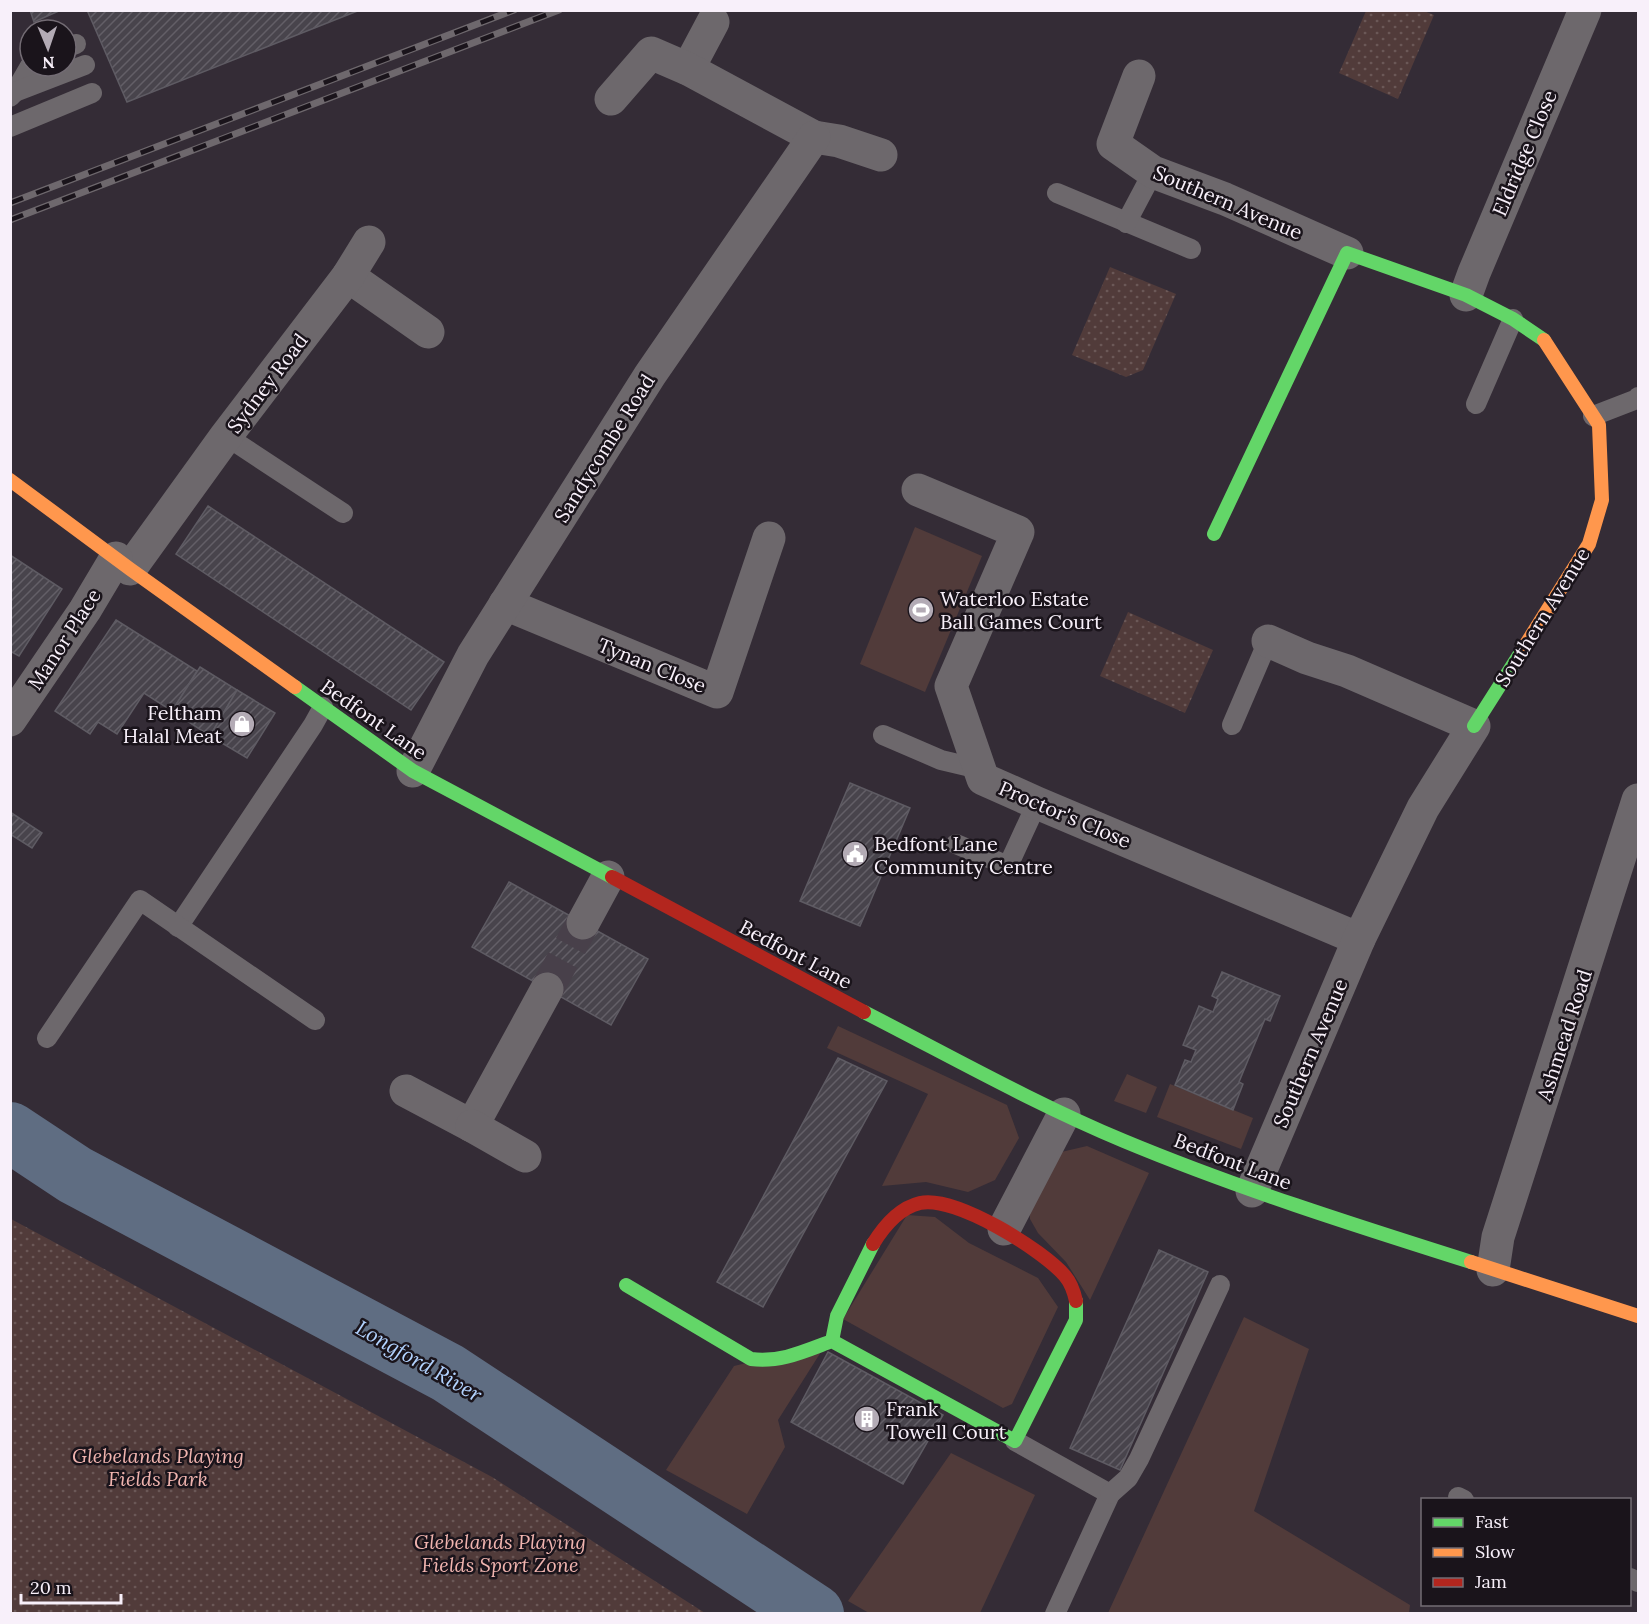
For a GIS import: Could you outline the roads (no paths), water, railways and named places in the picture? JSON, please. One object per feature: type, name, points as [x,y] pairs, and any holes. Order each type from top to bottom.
[{"type":"street","name":"Eldridge Close","points":[[1466,295],[1585,10]]},
{"type":"street","points":[[688,69],[713,22]]},
{"type":"street","points":[[611,99],[651,54],[688,69],[814,137],[839,141],[881,155]]},
{"type":"street","name":"Southern Avenue","points":[[1139,76],[1113,144],[1153,172],[1225,199],[1347,253],[1466,295],[1513,319],[1544,340],[1599,425],[1602,500],[1589,544],[1423,808],[1359,939],[1252,1191]]},
{"type":"street","name":"Sandycombe Road","points":[[413,771],[474,655],[505,604],[650,375],[814,137]]},
{"type":"street","name":"Sydney Road","points":[[123,563],[226,436],[348,276],[369,242]]},
{"type":"street","points":[[1214,534],[1347,253]]},
{"type":"street","points":[[348,276],[428,332]]},
{"type":"street","name":"Bedfont Lane","points":[[10,480],[413,771],[825,992],[1064,1114],[1123,1141],[1252,1191],[1638,1316]]},
{"type":"street","name":"Proctor's Close","points":[[918,490],[1018,532],[951,686],[983,778],[1359,939]]},
{"type":"street","name":"Tynan Close","points":[[505,604],[717,692],[769,538]]},
{"type":"street","name":"Manor Place","points":[[10,720],[85,610],[123,563]]},
{"type":"street","points":[[1268,641],[1398,692],[1474,726]]},
{"type":"street","name":"Ashmead Road","points":[[1493,1270],[1498,1237],[1638,800]]},
{"type":"street","points":[[583,923],[608,877]]},
{"type":"street","points":[[472,1126],[547,989]]},
{"type":"street","points":[[406,1091],[525,1156]]},
{"type":"street","points":[[1004,1229],[1064,1114]]},
{"type":"street","points":[[627,1285],[751,1359],[780,1360],[832,1341],[1016,1441],[1076,1320],[1078,1310],[1067,1279],[1052,1262],[1004,1229],[937,1203],[922,1202],[907,1207],[896,1215],[866,1255],[834,1323],[832,1341]]},
{"type":"lane","points":[[13,95],[85,65]]},
{"type":"lane","points":[[13,95],[23,78]]},
{"type":"lane","points":[[10,127],[92,93]]},
{"type":"lane","points":[[1126,223],[1153,172]]},
{"type":"lane","points":[[1057,193],[1191,249]]},
{"type":"lane","points":[[1476,404],[1513,319]]},
{"type":"lane","points":[[1593,416],[1638,397]]},
{"type":"lane","points":[[226,436],[343,513]]},
{"type":"lane","points":[[1232,725],[1268,641]]},
{"type":"lane","points":[[178,927],[323,707]]},
{"type":"lane","points":[[883,735],[941,760],[980,769]]},
{"type":"lane","points":[[956,844],[1008,866],[1037,803]]},
{"type":"lane","points":[[47,1038],[140,900],[315,1020]]},
{"type":"lane","points":[[1055,1614],[1110,1494],[1128,1478],[1139,1459],[1220,1285]]},
{"type":"lane","points":[[1016,1441],[1110,1494]]},
{"type":"waterway","name":"Longford River","points":[[10,1132],[75,1175],[448,1373],[814,1614]]},
{"type":"tunnel","points":[[547,989],[583,923]]},
{"type":"railway","points":[[10,203],[514,10]]},
{"type":"railway","points":[[10,220],[559,10]]},
{"type":"place","name":"Waterloo Estate Ball Games Court","points":[[921,610]]},
{"type":"place","name":"Feltham Halal Meat","points":[[242,724]]},
{"type":"place","name":"Bedfont Lane Community Centre","points":[[855,854]]},
{"type":"place","name":"Frank Towell Court","points":[[867,1419]]},
{"type":"park label","name":"Glebelands Playing Fields Park","points":[[158,1466]]},
{"type":"park label","name":"Glebelands Playing Fields Sport Zone","points":[[500,1552]]}]
